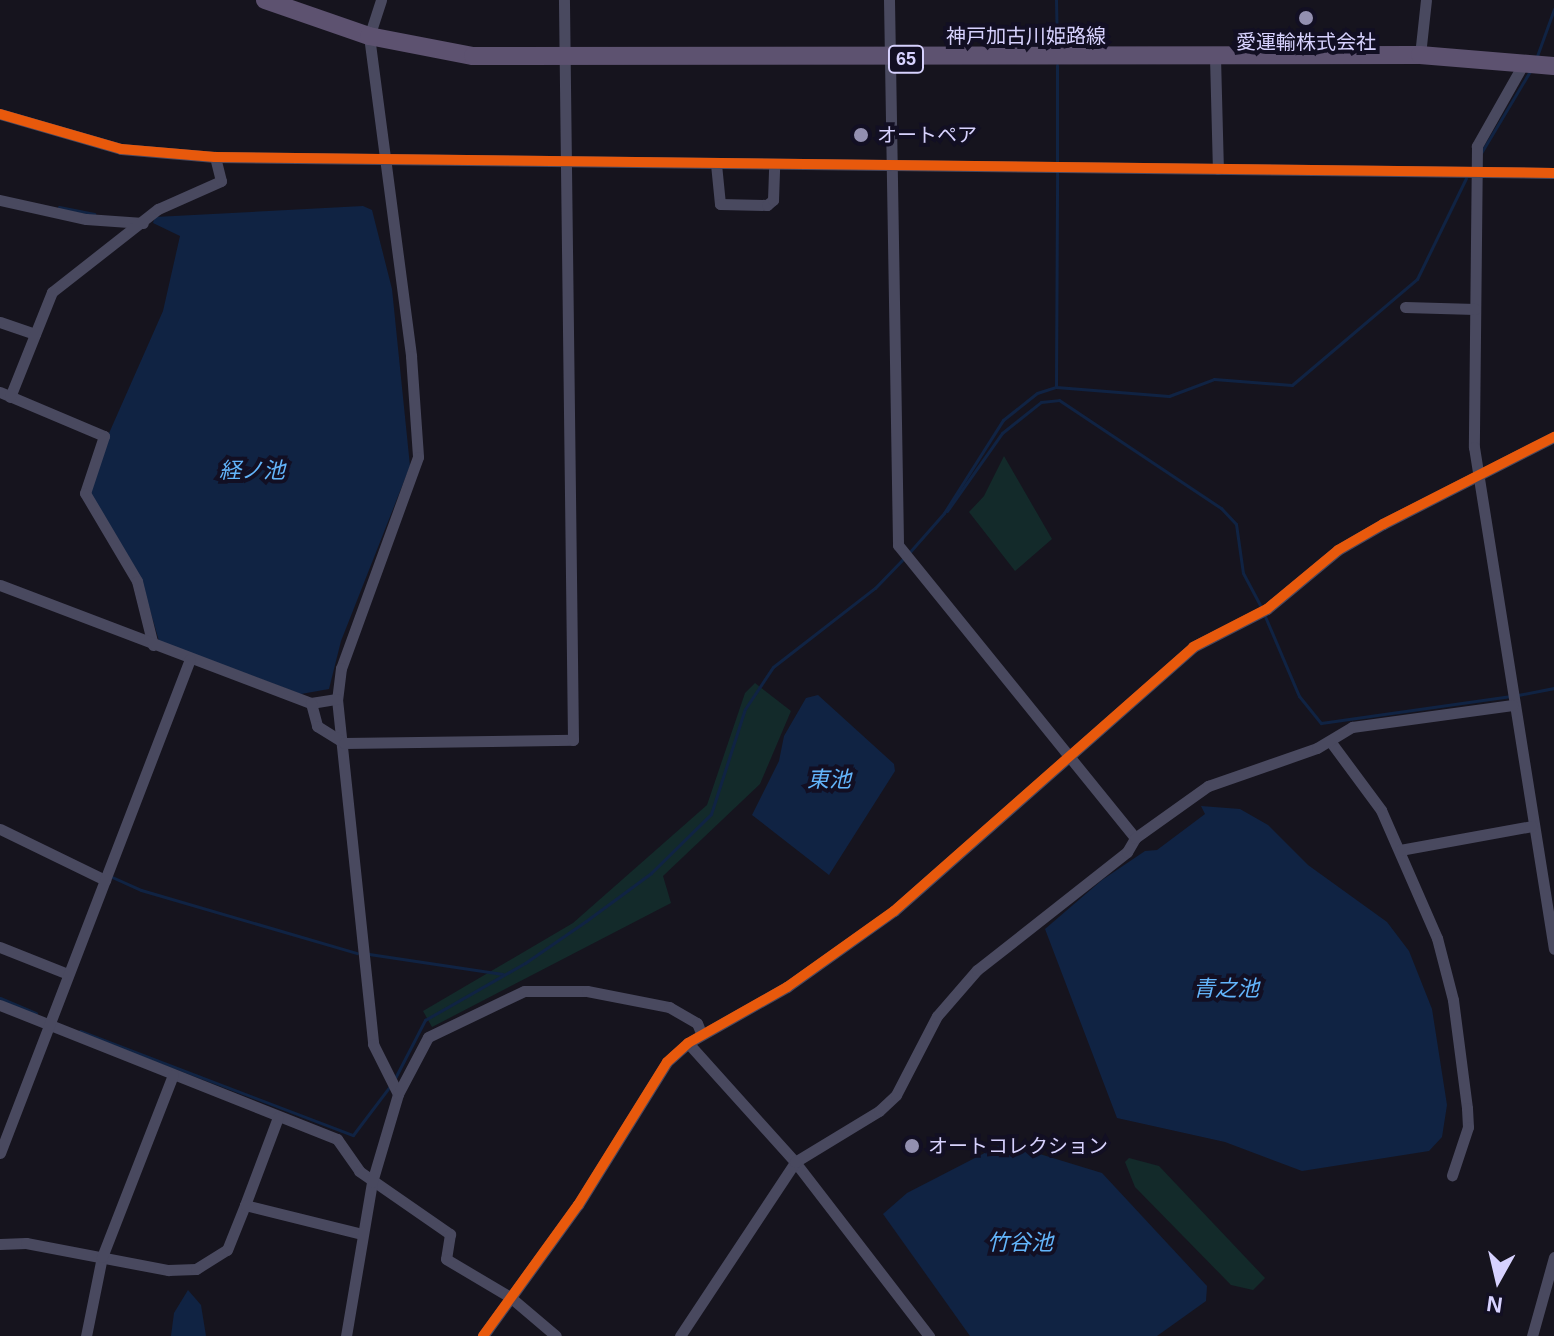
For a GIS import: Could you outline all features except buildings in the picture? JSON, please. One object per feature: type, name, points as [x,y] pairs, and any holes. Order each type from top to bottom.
[{"type":"main road","name":"神戸加古川姫路線","points":[[265,0],[369,36],[473,56],[889,59],[1420,55],[1525,61],[1554,66]]},
{"type":"street","points":[[381,0],[369,36],[388,159],[418,457],[341,668],[337,699],[373,1044],[398,1094]]},
{"type":"street","points":[[311,703],[317,726],[344,743],[573,740],[564,0]]},
{"type":"street","points":[[889,0],[898,545],[1135,838]]},
{"type":"street","points":[[1420,55],[1426,0]]},
{"type":"street","points":[[1215,57],[1218,169]]},
{"type":"street","points":[[1525,61],[1477,146],[1474,175],[1476,478],[1554,949]]},
{"type":"street","points":[[0,114],[121,149],[215,157],[1474,175],[1554,173]]},
{"type":"street","points":[[153,645],[137,581],[85,493],[104,436],[5,394],[52,292],[158,209],[221,181],[215,157]]},
{"type":"street","points":[[716,164],[720,204],[767,205],[773,200],[774,165]]},
{"type":"street","points":[[0,200],[86,219],[143,223]]},
{"type":"street","points":[[1405,307],[1475,309]]},
{"type":"street","points":[[0,322],[35,334]]},
{"type":"street","points":[[483,1336],[578,1205],[667,1062],[688,1043],[787,987],[894,911],[1071,759],[1193,647],[1263,611],[1338,550],[1554,437]]},
{"type":"street","points":[[0,585],[311,703],[337,699]]},
{"type":"street","points":[[0,1153],[190,659]]},
{"type":"street","points":[[680,1336],[795,1162],[879,1111],[896,1095],[937,1016],[977,970],[1127,852],[1135,838],[1208,786],[1330,741],[1352,727],[1512,699]]},
{"type":"street","points":[[1330,741],[1381,810],[1437,938],[1453,1000],[1468,1127],[1452,1175]]},
{"type":"street","points":[[1400,850],[1532,826]]},
{"type":"street","points":[[0,829],[105,880]]},
{"type":"street","points":[[0,947],[68,974]]},
{"type":"street","points":[[346,1336],[372,1182],[398,1094],[428,1037],[524,991],[587,991],[669,1007],[697,1023],[701,1033]]},
{"type":"street","points":[[0,1005],[337,1139],[372,1182],[450,1234],[446,1259],[510,1297],[556,1336]]},
{"type":"street","points":[[688,1043],[795,1162],[929,1336]]},
{"type":"street","points":[[86,1336],[102,1257],[173,1075]]},
{"type":"street","points":[[0,1243],[26,1243],[168,1270],[196,1269],[227,1250],[278,1117]]},
{"type":"street","points":[[245,1205],[362,1234]]},
{"type":"street","points":[[1532,1336],[1554,1257]]},
{"type":"green space","points":[[1004,456],[1052,539],[1015,571],[969,512],[984,496]]},
{"type":"green space","points":[[755,683],[791,711],[760,784],[663,876],[671,903],[432,1027],[423,1011],[573,923],[707,805],[745,693]]},
{"type":"green space","points":[[1129,1158],[1159,1166],[1265,1278],[1253,1290],[1231,1285],[1135,1187],[1125,1162]]},
{"type":"water","name":"経ノ池","points":[[363,206],[372,210],[392,289],[410,466],[341,641],[329,689],[301,694],[159,641],[145,593],[90,493],[106,440],[163,311],[180,236],[153,223],[155,217]]},
{"type":"water","name":"東池","points":[[818,695],[894,764],[895,771],[829,875],[752,815],[779,761],[784,736],[806,698]]},
{"type":"water","name":"青之池","points":[[1201,806],[1240,809],[1268,825],[1308,865],[1387,922],[1409,951],[1432,1009],[1447,1105],[1442,1137],[1429,1151],[1302,1171],[1225,1142],[1117,1118],[1045,929],[1102,880],[1145,851],[1157,850],[1205,814]]},
{"type":"water","name":"竹谷池","points":[[1004,1143],[1102,1173],[1207,1286],[1206,1301],[1157,1336],[970,1336],[883,1214],[907,1193]]},
{"type":"water","points":[[188,1290],[201,1305],[206,1336],[171,1336],[174,1313]]},
{"type":"waterway","points":[[1056,0],[1057,46]]},
{"type":"waterway","points":[[1537,56],[1554,9]]},
{"type":"waterway","points":[[1057,65],[1057,164]]},
{"type":"waterway","points":[[1481,153],[1530,71]]},
{"type":"waterway","points":[[1056,387],[1057,173]]},
{"type":"waterway","points":[[908,554],[944,513],[1003,420],[1037,393],[1056,387],[1169,396],[1214,379],[1292,385],[1417,279],[1466,178]]},
{"type":"waterway","points":[[59,207],[94,214]]},
{"type":"waterway","points":[[947,511],[1002,433],[1041,402],[1059,400],[1221,508],[1236,524],[1243,573],[1261,607]]},
{"type":"waterway","points":[[394,1080],[425,1020],[525,963],[586,921],[651,873],[711,814],[745,709],[773,667],[875,588],[903,559]]},
{"type":"waterway","points":[[1264,614],[1299,696],[1321,723],[1511,696]]},
{"type":"waterway","points":[[1518,695],[1554,688]]},
{"type":"waterway","points":[[112,877],[141,890],[357,953]]},
{"type":"waterway","points":[[369,954],[503,974]]},
{"type":"waterway","points":[[0,998],[36,1013]]},
{"type":"waterway","points":[[80,1031],[353,1135],[390,1086]]},
{"type":"cycle path","points":[[0,114],[121,149],[215,157],[1554,173]]},
{"type":"cycle path","points":[[483,1336],[578,1205],[667,1062],[688,1043],[787,987],[894,911],[1193,647],[1267,609],[1338,550],[1554,437]]},
{"type":"place","name":"愛運輸株式会社","points":[[1306,18]]},
{"type":"place","name":"オートペア","points":[[861,135]]},
{"type":"place","name":"オートコレクション","points":[[912,1146]]}]
